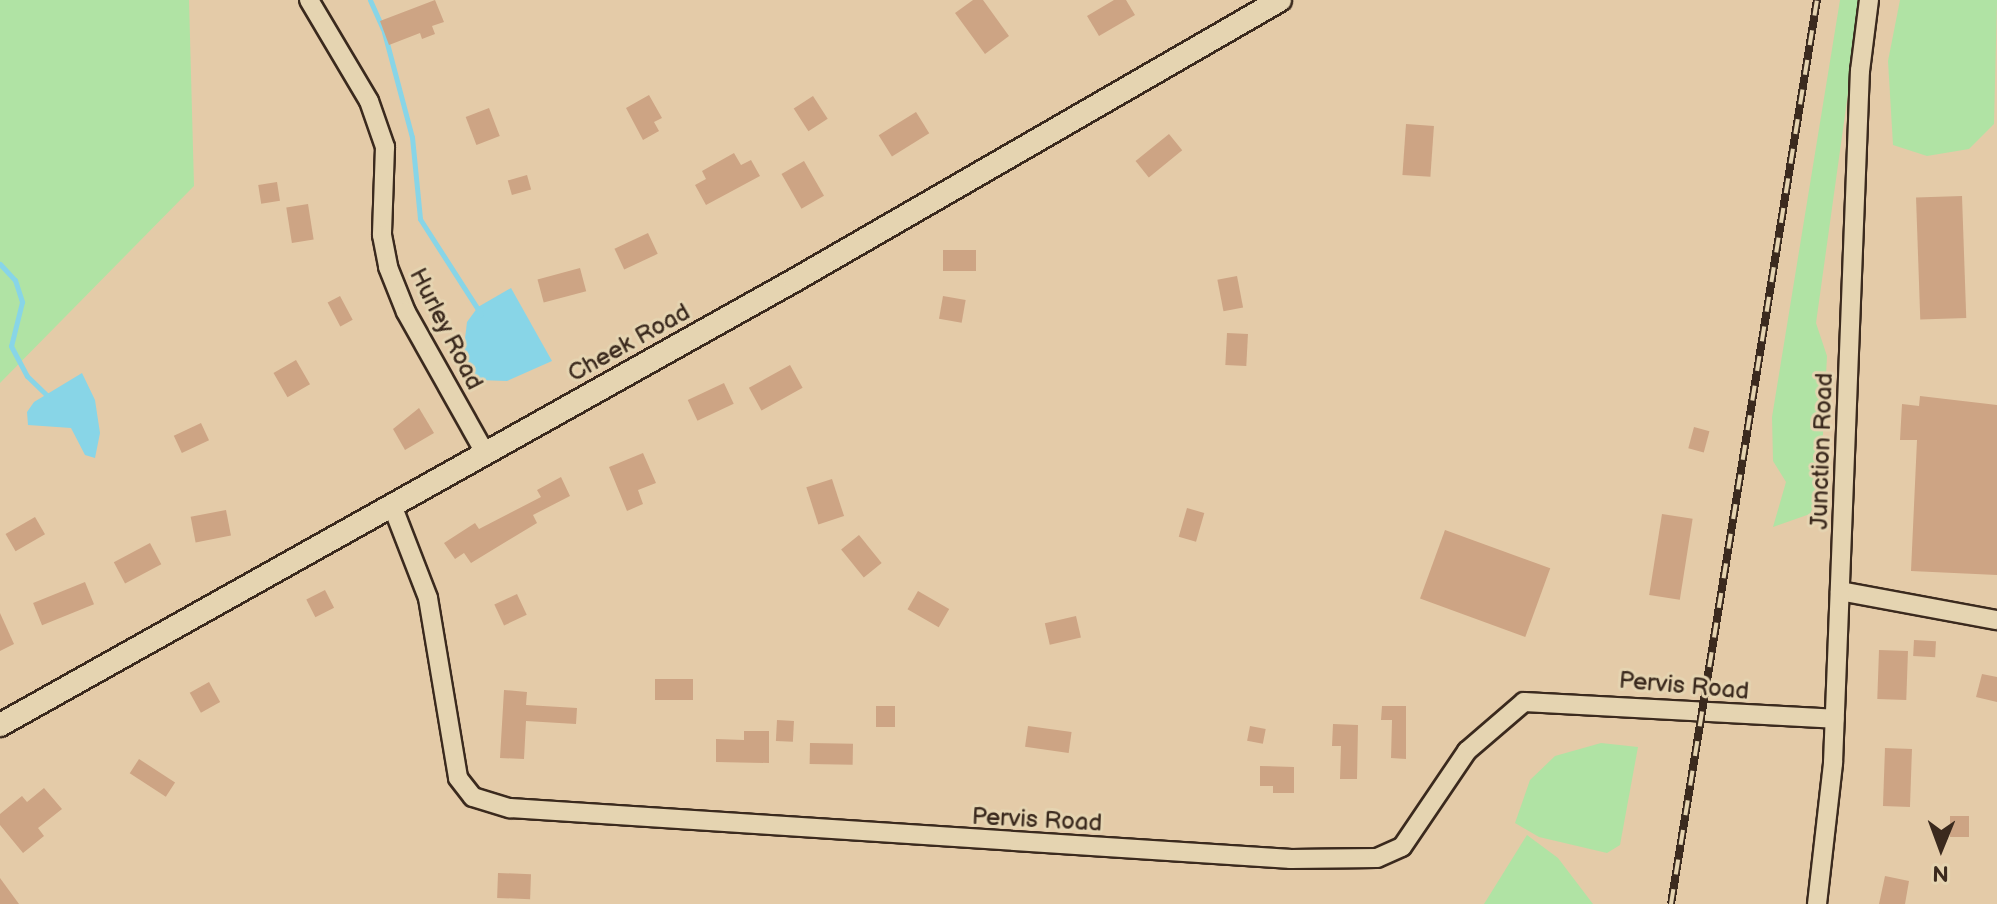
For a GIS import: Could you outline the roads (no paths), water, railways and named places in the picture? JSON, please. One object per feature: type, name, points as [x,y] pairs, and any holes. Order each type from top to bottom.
[{"type":"street","name":"Hurley Road","points":[[309,0],[369,101],[385,147],[382,235],[388,267],[406,312],[485,453]]},
{"type":"street","name":"Cheek Road","points":[[0,725],[1280,0]]},
{"type":"street","name":"Junction Road","points":[[1817,904],[1826,845],[1835,719],[1860,71],[1869,0]]},
{"type":"street","name":"Pervis Road","points":[[392,505],[428,598],[458,778],[473,797],[510,808],[1291,859],[1377,858],[1402,847],[1467,751],[1524,702],[1835,719]]},
{"type":"street","points":[[1840,591],[1997,620]]},
{"type":"water","points":[[511,288],[552,361],[507,381],[478,380],[462,364],[467,322],[478,307]]},
{"type":"water","points":[[82,373],[95,400],[100,433],[95,458],[85,455],[71,428],[28,425],[27,412],[34,402]]},
{"type":"waterway","points":[[370,0],[384,32],[412,137],[420,219],[481,314]]},
{"type":"waterway","points":[[0,264],[15,280],[22,302],[11,346],[27,376],[47,395]]},
{"type":"railway","points":[[1671,904],[1817,0]]}]
